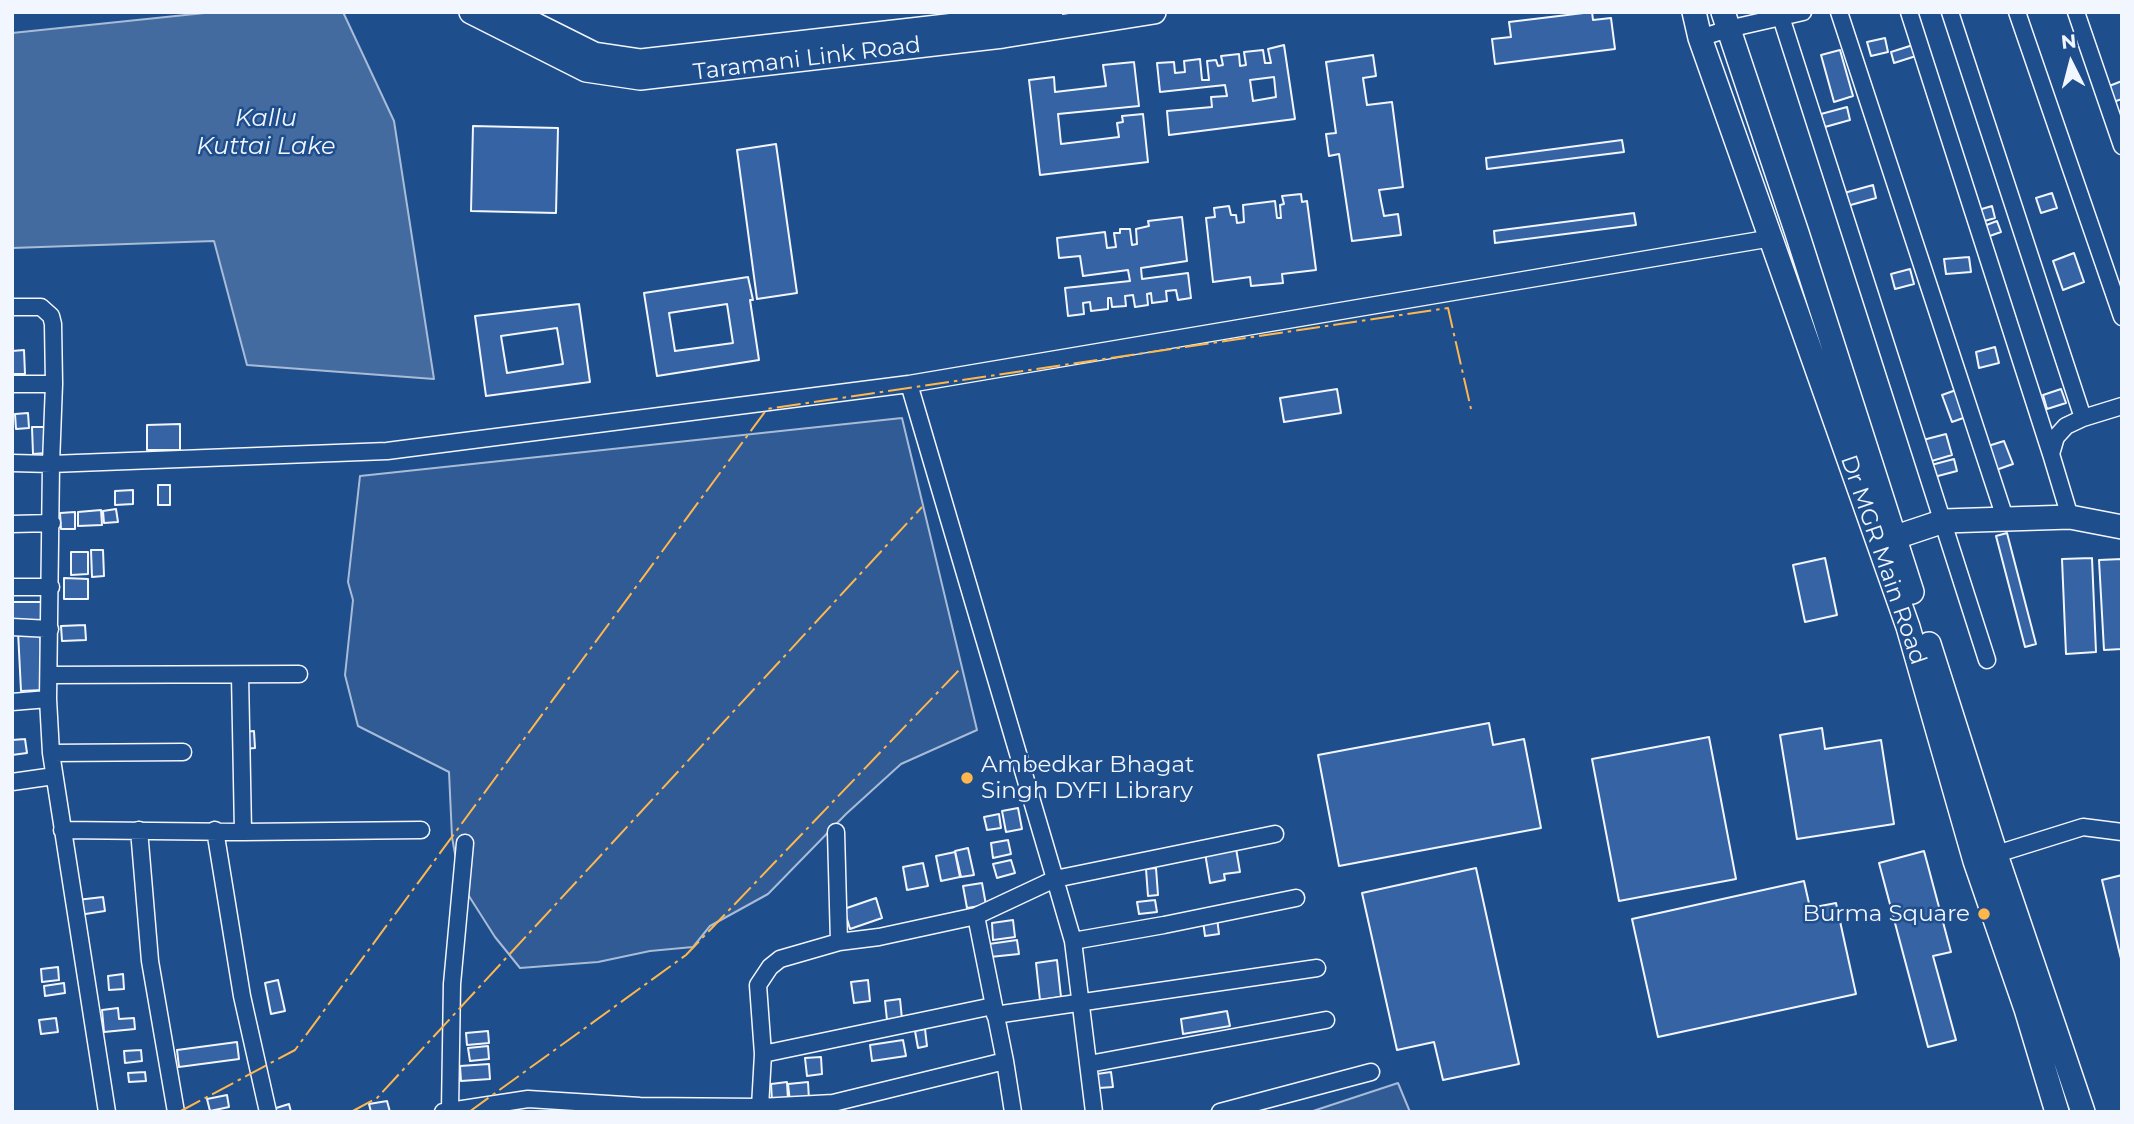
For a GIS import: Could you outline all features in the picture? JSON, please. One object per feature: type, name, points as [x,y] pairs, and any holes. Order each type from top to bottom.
[{"type":"main road","name":"Taramani Link Road","points":[[471,12],[586,70],[640,78],[1003,36],[1154,12]]},
{"type":"main road","name":"Taramani Link Road","points":[[510,12],[594,54],[641,61],[1051,12]]},
{"type":"main road","name":"Dr MGR Main Road","points":[[1694,12],[1700,38],[1772,238],[1886,540]]},
{"type":"main road","name":"Dr MGR Main Road","points":[[1725,20],[1797,233],[1886,540],[1908,628],[1986,858],[2083,1112]]},
{"type":"main road","points":[[1886,540],[1944,521],[2070,517],[2122,527]]},
{"type":"main road","name":"Dr MGR Main Road","points":[[1986,858],[2026,1009],[2057,1112]]},
{"type":"street","points":[[1700,38],[1725,20],[1781,17],[1803,12]]},
{"type":"street","points":[[1839,12],[2005,518]]},
{"type":"street","points":[[1909,12],[2070,517]]},
{"type":"street","points":[[1950,12],[2084,418]]},
{"type":"street","points":[[2017,12],[2122,317]]},
{"type":"street","points":[[2076,12],[2122,145]]},
{"type":"street","points":[[1781,17],[1987,660]]},
{"type":"street","points":[[12,463],[51,464],[387,451],[909,384],[1772,238]]},
{"type":"street","points":[[12,307],[41,307],[51,316],[53,324],[48,699],[51,754],[107,1112]]},
{"type":"street","points":[[12,384],[54,384]]},
{"type":"street","points":[[909,384],[1073,941],[1094,1112]]},
{"type":"street","points":[[2051,454],[2056,437],[2066,426],[2122,406]]},
{"type":"street","points":[[12,524],[52,523]]},
{"type":"street","points":[[12,587],[51,587]]},
{"type":"street","points":[[12,627],[50,629]]},
{"type":"street","points":[[50,675],[299,674]]},
{"type":"street","points":[[240,675],[243,832]]},
{"type":"street","points":[[12,702],[48,699]]},
{"type":"street","points":[[51,754],[183,752]]},
{"type":"street","points":[[12,782],[54,776]]},
{"type":"street","points":[[1986,858],[2083,827],[2122,832]]},
{"type":"street","points":[[62,830],[421,830]]},
{"type":"street","points":[[139,830],[150,961],[176,1112]]},
{"type":"street","points":[[215,830],[242,996],[268,1112]]},
{"type":"street","points":[[836,832],[839,942]]},
{"type":"street","points":[[760,1110],[763,1054],[758,985],[763,975],[780,959],[839,942],[879,937],[976,916],[1055,879],[1275,834]]},
{"type":"street","points":[[465,843],[452,984],[447,1111],[495,1107],[528,1099],[572,1107],[760,1110],[833,1103],[1005,1061]]},
{"type":"street","points":[[1073,941],[1296,898]]},
{"type":"street","points":[[976,916],[1013,1112]]},
{"type":"street","points":[[763,1054],[994,1010],[1079,1002],[1317,968]]},
{"type":"street","points":[[1089,1064],[1325,1020]]},
{"type":"street","points":[[1220,1112],[1371,1072]]},
{"type":"shaded area","points":[[902,418],[977,730],[901,764],[846,814],[768,894],[710,926],[693,947],[650,951],[598,962],[520,968],[495,937],[460,882],[452,837],[449,772],[358,726],[345,675],[353,600],[348,582],[360,476]]},
{"type":"shaded area","points":[[1398,1083],[1410,1112],[1310,1112]]},
{"type":"water","name":"Kallu Kuttai Lake","points":[[214,12],[343,12],[394,121],[434,379],[247,365],[214,241],[12,248],[12,33]]},
{"type":"building","points":[[1592,12],[1593,20],[1611,18],[1615,49],[1495,64],[1492,39],[1511,37],[1509,22]]},
{"type":"building","points":[[1885,38],[1888,52],[1871,56],[1867,42]]},
{"type":"building","points":[[1284,45],[1295,119],[1169,135],[1167,111],[1212,107],[1211,97],[1227,96],[1225,85],[1160,92],[1157,63],[1174,62],[1175,73],[1185,72],[1184,61],[1200,59],[1202,80],[1209,80],[1207,61],[1216,60],[1218,66],[1223,65],[1221,56],[1239,54],[1240,66],[1246,65],[1244,52],[1263,50],[1265,63],[1271,63],[1268,49]],"holes":[[[1274,77],[1276,97],[1253,101],[1250,80]]]},
{"type":"building","points":[[1913,45],[1916,56],[1894,63],[1891,52]]},
{"type":"building","points":[[1840,50],[1853,96],[1834,102],[1821,55]]},
{"type":"building","points":[[1373,55],[1376,76],[1363,78],[1367,105],[1392,102],[1403,187],[1379,190],[1384,216],[1398,214],[1401,235],[1352,241],[1339,154],[1329,156],[1326,134],[1336,133],[1326,62]]},
{"type":"building","points":[[1134,62],[1139,106],[1058,114],[1061,144],[1119,137],[1117,123],[1123,122],[1122,116],[1143,114],[1148,162],[1040,175],[1029,80],[1054,77],[1055,92],[1106,86],[1103,65]]},
{"type":"building","points":[[2122,81],[2122,99],[2110,103],[2104,88]]},
{"type":"building","points":[[1847,107],[1850,120],[1825,127],[1821,114]]},
{"type":"building","points":[[473,126],[558,128],[556,213],[471,211]]},
{"type":"building","points":[[1622,140],[1624,152],[1487,169],[1486,158]]},
{"type":"building","points":[[776,144],[797,293],[757,299],[737,150]]},
{"type":"building","points":[[1873,185],[1876,198],[1847,206],[1844,193]]},
{"type":"building","points":[[2052,193],[2057,208],[2041,213],[2036,198]]},
{"type":"building","points":[[1301,194],[1302,202],[1307,201],[1316,270],[1282,274],[1283,283],[1251,286],[1250,277],[1213,282],[1206,218],[1215,217],[1214,208],[1229,206],[1231,215],[1236,215],[1237,223],[1244,222],[1243,205],[1275,201],[1277,218],[1281,218],[1280,205],[1284,204],[1282,196]]},
{"type":"building","points":[[1992,206],[1995,218],[1978,223],[1975,211]]},
{"type":"building","points":[[1634,213],[1636,225],[1495,243],[1494,231]]},
{"type":"building","points":[[1182,217],[1187,261],[1141,268],[1142,279],[1188,273],[1191,298],[1178,300],[1176,290],[1166,291],[1167,301],[1152,303],[1151,293],[1147,294],[1148,305],[1135,307],[1133,295],[1125,296],[1126,306],[1112,307],[1111,298],[1108,298],[1108,309],[1091,311],[1090,302],[1083,303],[1084,314],[1068,316],[1065,288],[1130,281],[1128,270],[1083,276],[1080,256],[1059,258],[1057,238],[1105,232],[1107,248],[1116,247],[1114,233],[1120,233],[1120,229],[1130,229],[1132,245],[1137,244],[1136,229],[1149,226],[1148,221]]},
{"type":"building","points":[[1997,221],[2001,232],[1984,238],[1981,227]]},
{"type":"building","points":[[2074,253],[2084,282],[2063,290],[2053,261]]},
{"type":"building","points":[[1969,257],[1971,272],[1946,274],[1944,259]]},
{"type":"building","points":[[1910,269],[1914,284],[1895,289],[1891,274]]},
{"type":"building","points":[[748,277],[759,360],[657,376],[644,293]],"holes":[[[727,304],[733,343],[675,351],[669,313]]]},
{"type":"building","points":[[579,304],[590,382],[486,396],[475,316]],"holes":[[[557,328],[563,364],[507,373],[501,336]]]},
{"type":"building","points":[[1995,347],[1999,363],[1979,368],[1976,352]]},
{"type":"building","points":[[24,350],[25,374],[12,374],[12,351]]},
{"type":"building","points":[[1337,389],[1341,413],[1284,422],[1280,398]]},
{"type":"building","points":[[2061,389],[2066,403],[2047,409],[2043,395]]},
{"type":"building","points":[[1956,390],[1966,417],[1952,422],[1942,395]]},
{"type":"building","points":[[28,413],[29,428],[16,429],[15,414]]},
{"type":"building","points":[[180,424],[180,450],[147,450],[147,425]]},
{"type":"building","points":[[32,427],[46,427],[47,453],[33,454]]},
{"type":"building","points":[[1946,434],[1952,455],[1925,463],[1919,441]]},
{"type":"building","points":[[2004,441],[2013,464],[1996,470],[1988,446]]},
{"type":"building","points":[[1954,459],[1957,471],[1934,477],[1931,465]]},
{"type":"building","points":[[158,485],[170,485],[170,505],[158,505]]},
{"type":"building","points":[[133,490],[133,504],[115,505],[115,491]]},
{"type":"building","points":[[116,509],[118,522],[104,523],[103,511]]},
{"type":"building","points":[[101,510],[102,525],[78,526],[78,512]]},
{"type":"building","points":[[75,512],[75,529],[61,529],[60,513]]},
{"type":"building","points":[[2007,533],[2036,644],[2025,647],[1996,536]]},
{"type":"building","points":[[91,550],[103,550],[104,576],[92,577]]},
{"type":"building","points":[[71,552],[88,552],[88,574],[71,575]]},
{"type":"building","points":[[1825,558],[1837,615],[1805,622],[1793,565]]},
{"type":"building","points":[[2092,558],[2096,652],[2066,654],[2062,559]]},
{"type":"building","points":[[2122,559],[2122,649],[2104,650],[2099,560]]},
{"type":"building","points":[[64,578],[88,579],[88,599],[64,599]]},
{"type":"building","points":[[12,602],[42,602],[41,624],[12,623]]},
{"type":"building","points":[[85,625],[86,640],[62,641],[61,626]]},
{"type":"building","points":[[40,630],[43,690],[21,691],[18,631]]},
{"type":"building","points":[[1489,723],[1493,745],[1524,739],[1541,828],[1339,866],[1318,755]]},
{"type":"building","points":[[1822,728],[1825,749],[1881,740],[1894,824],[1797,839],[1780,735]]},
{"type":"building","points":[[254,731],[255,748],[243,749],[243,732]]},
{"type":"building","points":[[1709,737],[1736,879],[1619,901],[1592,759]]},
{"type":"building","points":[[25,739],[27,753],[12,755],[12,740]]},
{"type":"building","points":[[1018,808],[1022,829],[1006,832],[1002,811]]},
{"type":"building","points":[[999,814],[1001,828],[987,830],[984,817]]},
{"type":"building","points":[[1008,840],[1011,854],[993,858],[991,843]]},
{"type":"building","points":[[968,848],[974,875],[961,877],[955,851]]},
{"type":"building","points":[[1236,848],[1240,872],[1224,874],[1225,880],[1210,883],[1205,853]]},
{"type":"building","points":[[1924,851],[1951,952],[1933,956],[1956,1040],[1928,1047],[1879,863]]},
{"type":"building","points":[[955,852],[960,877],[941,881],[936,856]]},
{"type":"building","points":[[1011,860],[1015,873],[997,878],[993,864]]},
{"type":"building","points":[[923,863],[928,886],[907,890],[903,867]]},
{"type":"building","points":[[1156,868],[1158,895],[1148,896],[1146,869]]},
{"type":"building","points":[[1476,868],[1519,1064],[1443,1080],[1434,1042],[1397,1050],[1362,893]]},
{"type":"building","points":[[2122,875],[2122,963],[2102,880]]},
{"type":"building","points":[[1804,881],[1810,908],[1836,903],[1856,994],[1658,1037],[1632,919]]},
{"type":"building","points":[[982,883],[986,905],[967,908],[963,886]]},
{"type":"building","points":[[103,897],[105,911],[79,915],[77,900]]},
{"type":"building","points":[[876,898],[882,918],[850,929],[844,909]]},
{"type":"building","points":[[1155,900],[1157,912],[1139,914],[1137,902]]},
{"type":"building","points":[[1217,918],[1219,934],[1205,936],[1203,921]]},
{"type":"building","points":[[1013,920],[1015,937],[993,940],[992,923]]},
{"type":"building","points":[[1017,940],[1019,954],[990,957],[989,944]]},
{"type":"building","points":[[1057,960],[1061,997],[1040,1000],[1036,963]]},
{"type":"building","points":[[58,967],[59,980],[42,982],[41,969]]},
{"type":"building","points":[[123,974],[124,989],[109,990],[108,976]]},
{"type":"building","points":[[278,980],[285,1011],[271,1014],[265,983]]},
{"type":"building","points":[[868,980],[870,1001],[854,1003],[851,982]]},
{"type":"building","points":[[64,983],[65,993],[45,996],[44,986]]},
{"type":"building","points":[[900,999],[902,1019],[887,1020],[885,1001]]},
{"type":"building","points":[[118,1008],[119,1019],[134,1018],[135,1029],[104,1032],[102,1010]]},
{"type":"building","points":[[1227,1011],[1230,1026],[1183,1034],[1181,1019]]},
{"type":"building","points":[[56,1018],[58,1032],[41,1034],[39,1020]]},
{"type":"building","points":[[925,1029],[927,1046],[918,1048],[915,1031]]},
{"type":"building","points":[[488,1031],[489,1043],[467,1045],[466,1033]]},
{"type":"building","points":[[903,1040],[906,1056],[872,1061],[870,1045]]},
{"type":"building","points":[[237,1042],[239,1059],[179,1067],[177,1050]]},
{"type":"building","points":[[488,1046],[489,1059],[470,1061],[468,1048]]},
{"type":"building","points":[[141,1050],[142,1061],[125,1063],[124,1051]]},
{"type":"building","points":[[821,1057],[822,1074],[807,1076],[805,1058]]},
{"type":"building","points":[[489,1064],[490,1079],[461,1081],[460,1066]]},
{"type":"building","points":[[145,1072],[146,1081],[129,1082],[128,1073]]},
{"type":"building","points":[[1111,1072],[1113,1087],[1099,1088],[1097,1074]]},
{"type":"building","points":[[787,1082],[788,1100],[772,1101],[771,1084]]},
{"type":"building","points":[[808,1082],[809,1100],[790,1102],[788,1084]]},
{"type":"building","points":[[227,1095],[229,1107],[210,1111],[207,1099]]},
{"type":"building","points":[[387,1101],[390,1112],[371,1112],[369,1104]]},
{"type":"building","points":[[289,1104],[291,1112],[274,1112],[273,1109]]},
{"type":"power","points":[[179,1112],[295,1050],[767,409],[1448,308],[1471,409]]},
{"type":"power","points":[[351,1112],[377,1098],[922,507]]},
{"type":"power","points":[[469,1112],[686,955],[961,668]]},
{"type":"place","name":"Ambedkar Bhagat Singh DYFI Library","points":[[967,778]]},
{"type":"place","name":"Burma Square","points":[[1984,914]]}]
